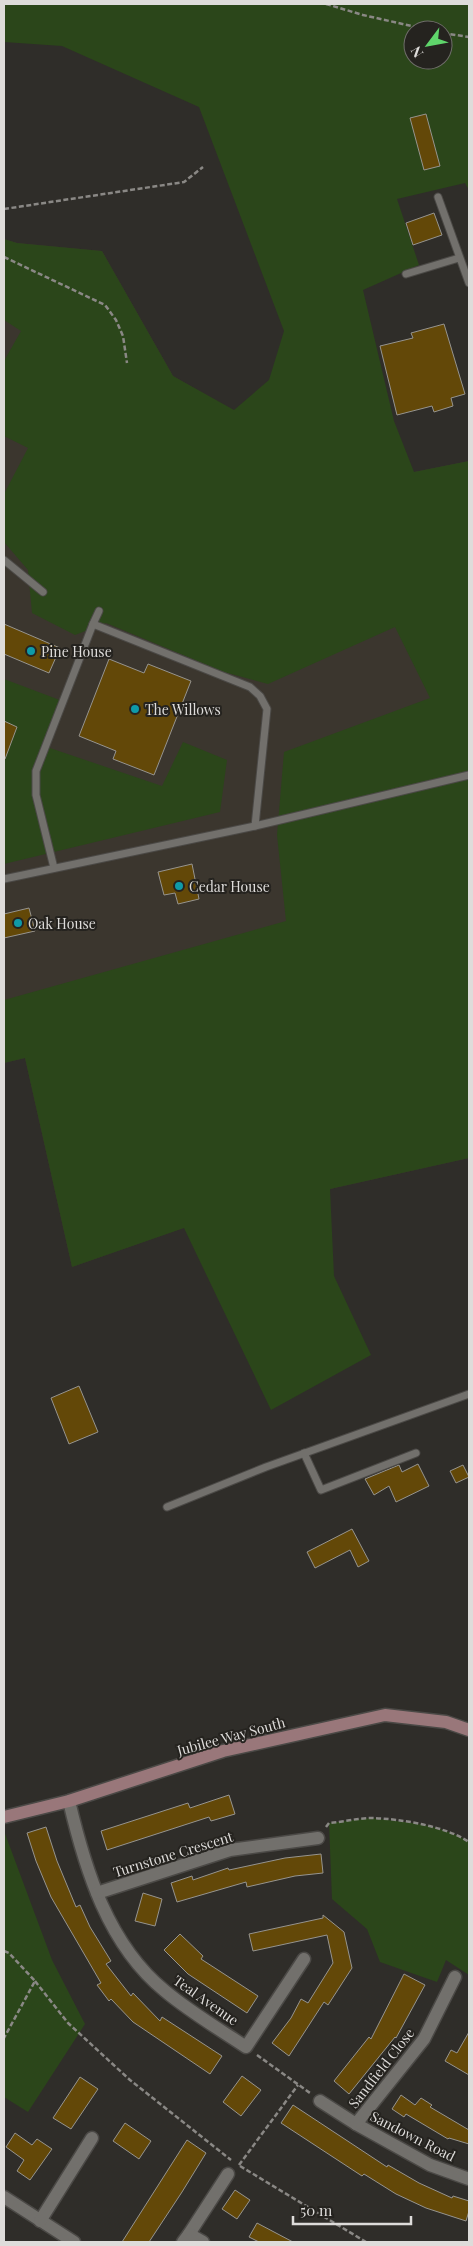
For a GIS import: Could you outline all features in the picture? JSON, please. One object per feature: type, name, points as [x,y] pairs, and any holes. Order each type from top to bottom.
[{"type":"street","name":"Jubilee Way South","points":[[4,1816],[69,1801],[223,1751],[384,1715],[446,1722],[469,1730]]},
{"type":"street","name":"Teal Avenue","points":[[69,1801],[78,1841],[97,1892],[110,1923],[135,1960],[164,1991],[246,2047]]},
{"type":"street","name":"Turnstone Crescent","points":[[97,1892],[230,1850],[318,1838]]},
{"type":"street","points":[[246,2047],[304,1959]]},
{"type":"street","name":"Sandfield Close","points":[[356,2124],[424,2039],[455,1977]]},
{"type":"street","name":"Sandown Road","points":[[320,2101],[356,2124],[430,2165],[469,2179]]},
{"type":"street","points":[[40,2221],[92,2138]]},
{"type":"street","points":[[203,2242],[186,2238],[228,2174]]},
{"type":"street","points":[[4,2197],[74,2242]]},
{"type":"lane","points":[[438,197],[469,283]]},
{"type":"lane","points":[[406,274],[459,258]]},
{"type":"lane","points":[[4,560],[43,592]]},
{"type":"lane","points":[[54,868],[36,795],[36,771],[99,611]]},
{"type":"lane","points":[[93,624],[250,687],[260,696],[267,709],[255,826]]},
{"type":"lane","points":[[4,879],[255,826],[469,776]]},
{"type":"lane","points":[[167,1507],[304,1453],[469,1394]]},
{"type":"lane","points":[[304,1453],[321,1490],[416,1453]]},
{"type":"path","points":[[326,4],[403,24]]},
{"type":"path","points":[[453,35],[469,37]]},
{"type":"path","points":[[4,209],[184,182],[203,167]]},
{"type":"path","points":[[4,257],[105,305],[116,320],[123,336],[127,363]]},
{"type":"path","points":[[318,1838],[329,1824],[371,1818],[416,1823],[469,1842]]},
{"type":"path","points":[[4,1951],[35,1981],[68,2023],[130,2080],[239,2166],[366,2242]]},
{"type":"path","points":[[4,2038],[35,1981]]},
{"type":"path","points":[[246,2047],[320,2101]]},
{"type":"path","points":[[239,2166],[298,2085]]},
{"type":"shaded area","points":[[4,239],[17,243],[102,251],[173,376],[234,411],[414,472],[469,461],[469,1158],[330,1189],[183,1228],[72,1267],[25,1058],[4,1063]]},
{"type":"green space","points":[[4,4],[469,4],[469,190],[465,183],[397,199],[419,265],[363,290],[394,421],[414,472],[469,461],[469,1158],[330,1189],[334,1276],[371,1355],[271,1410],[184,1228],[72,1267],[25,1058],[4,1063],[4,1000],[286,921],[277,835],[284,752],[430,698],[395,627],[268,684],[224,672],[106,623],[75,635],[32,613],[28,570],[4,542],[4,494],[28,448],[4,436],[4,361],[21,331],[4,320],[4,239],[17,243],[102,251],[173,376],[234,410],[269,380],[284,331],[199,107],[62,46],[4,42]]},
{"type":"green space","points":[[4,679],[65,702],[47,747],[162,786],[183,742],[227,760],[220,812],[4,864]]},
{"type":"green space","points":[[371,1818],[435,1828],[447,1831],[469,1842],[469,1975],[446,1960],[437,1982],[380,1962],[367,1929],[332,1899],[329,1823]]},
{"type":"green space","points":[[4,1831],[52,1960],[85,2024],[28,2112],[4,2097]]},
{"type":"building","points":[[426,114],[440,166],[424,170],[410,118]]},
{"type":"building","points":[[434,213],[442,235],[413,245],[406,223]]},
{"type":"building","points":[[444,324],[465,394],[451,398],[453,406],[434,412],[432,406],[397,415],[380,346],[413,338],[411,333]]},
{"type":"building","name":"Pine House","points":[[4,624],[60,648],[49,673],[4,654]]},
{"type":"building","name":"The Willows","points":[[109,659],[144,673],[148,664],[191,681],[154,775],[113,759],[116,751],[79,736]]},
{"type":"building","points":[[4,721],[17,727],[5,759],[4,759]]},
{"type":"building","name":"Cedar House","points":[[192,864],[199,899],[178,904],[175,893],[164,895],[158,872]]},
{"type":"building","name":"Oak House","points":[[29,908],[35,931],[4,938],[4,914]]},
{"type":"building","points":[[79,1386],[98,1432],[69,1444],[51,1398]]},
{"type":"building","points":[[418,1464],[429,1486],[396,1502],[389,1486],[374,1495],[365,1479],[399,1465],[402,1472]]},
{"type":"building","points":[[463,1465],[469,1477],[456,1483],[450,1471]]},
{"type":"building","points":[[352,1529],[369,1561],[358,1567],[350,1550],[315,1568],[307,1552]]},
{"type":"building","points":[[229,1795],[235,1814],[211,1821],[209,1817],[107,1850],[101,1831],[188,1803],[190,1808]]},
{"type":"building","points":[[46,1827],[57,1861],[76,1907],[80,1905],[90,1927],[111,1961],[106,1964],[131,1996],[133,1993],[160,2021],[162,2017],[222,2056],[210,2074],[133,2022],[111,1999],[109,2001],[97,1985],[101,1983],[51,1897],[36,1861],[27,1833]]},
{"type":"building","points":[[321,1854],[323,1873],[295,1876],[247,1887],[246,1882],[177,1902],[171,1883],[192,1876],[193,1880],[228,1868],[229,1870],[285,1858]]},
{"type":"building","points":[[143,1893],[162,1899],[155,1926],[135,1921]]},
{"type":"building","points":[[323,1915],[344,1932],[352,1968],[328,2005],[324,2002],[289,2056],[272,2043],[291,2018],[301,1999],[308,2003],[333,1963],[327,1935],[253,1951],[249,1934],[323,1918]]},
{"type":"building","points":[[180,1934],[203,1956],[201,1959],[258,1996],[247,2013],[188,1974],[164,1950]]},
{"type":"building","points":[[404,1974],[425,1985],[396,2038],[349,2094],[334,2081],[369,2037],[371,2039]]},
{"type":"building","points":[[469,2032],[469,2075],[445,2061],[451,2050],[457,2053]]},
{"type":"building","points":[[242,2076],[261,2090],[241,2116],[223,2102]]},
{"type":"building","points":[[80,2077],[98,2089],[71,2129],[53,2118]]},
{"type":"building","points":[[401,2095],[415,2105],[421,2098],[432,2105],[430,2107],[469,2130],[469,2144],[448,2139],[406,2114],[404,2117],[392,2109]]},
{"type":"building","points":[[293,2105],[387,2167],[388,2165],[419,2183],[452,2198],[453,2196],[469,2201],[466,2221],[426,2208],[396,2194],[364,2174],[362,2176],[281,2123]]},
{"type":"building","points":[[125,2123],[151,2141],[139,2159],[113,2141]]},
{"type":"building","points":[[15,2133],[32,2145],[37,2139],[52,2149],[30,2180],[17,2171],[24,2160],[6,2147]]},
{"type":"building","points":[[187,2140],[206,2153],[182,2192],[149,2242],[122,2242]]},
{"type":"building","points":[[235,2190],[250,2200],[237,2219],[222,2209]]},
{"type":"building","points":[[257,2223],[293,2242],[259,2242],[249,2237]]},
{"type":"place","name":"Pine House","points":[[31,651]]},
{"type":"place","name":"The Willows","points":[[135,709]]},
{"type":"place","name":"Cedar House","points":[[179,886]]},
{"type":"place","name":"Oak House","points":[[18,923]]}]
